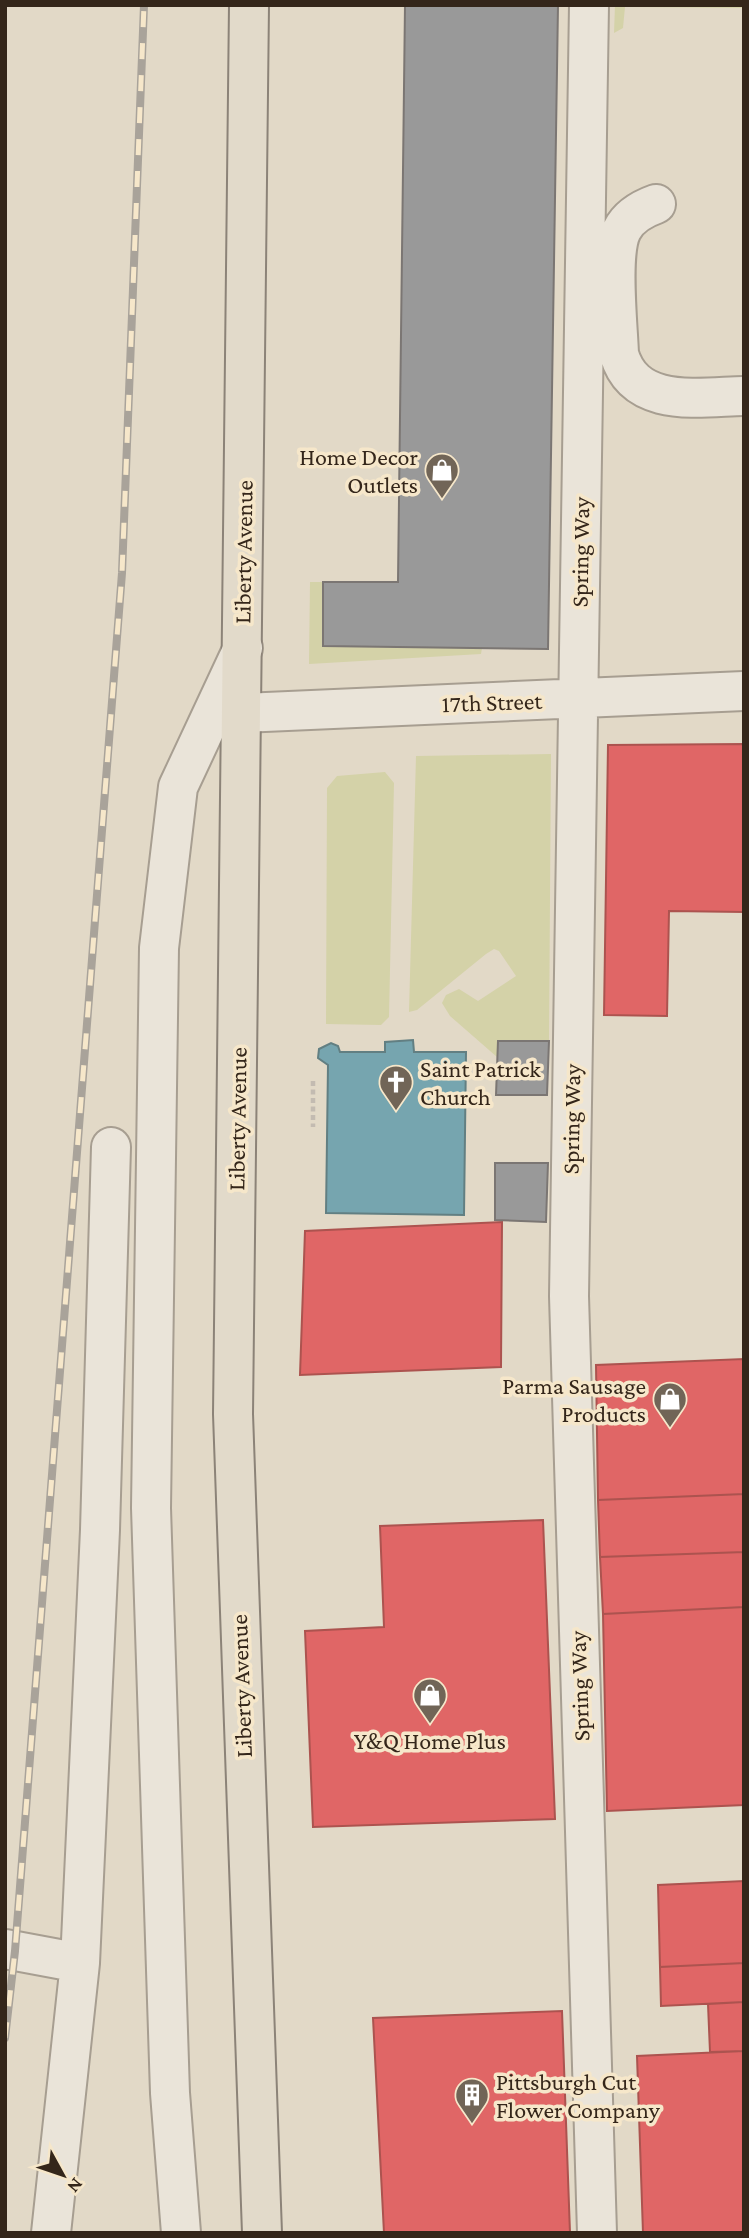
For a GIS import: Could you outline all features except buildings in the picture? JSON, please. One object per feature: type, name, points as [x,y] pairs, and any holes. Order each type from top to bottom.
[{"type":"main road","name":"Liberty Avenue","points":[[250,5],[233,1413],[262,2233]]},
{"type":"street","name":"Spring Way","points":[[589,5],[569,1296],[597,2233]]},
{"type":"street","points":[[656,204],[630,218],[621,231],[616,251],[619,354],[624,371],[648,391],[669,396],[744,396]]},
{"type":"street","points":[[181,2233],[170,2093],[151,1508],[159,948],[178,787],[243,648]]},
{"type":"street","name":"17th Street","points":[[241,713],[744,691]]},
{"type":"street","points":[[51,2233],[80,1963],[99,1544],[110,1147]]},
{"type":"street","points":[[5,1949],[80,1963]]},
{"type":"path","points":[[313,1081],[313,1127]]},
{"type":"shaded area","points":[[615,5],[744,5],[744,8],[625,7],[623,28],[614,33]]},
{"type":"shaded area","points":[[310,582],[323,582],[323,646],[482,648],[481,654],[309,664]]},
{"type":"shaded area","points":[[551,754],[549,1041],[498,1041],[497,1057],[450,1016],[442,1003],[446,995],[459,989],[478,1001],[516,976],[499,951],[494,949],[486,954],[417,1010],[409,1012],[416,756]]},
{"type":"shaded area","points":[[385,772],[394,783],[389,1017],[381,1025],[326,1024],[327,788],[337,776]]},
{"type":"railway","points":[[5,2038],[15,1951],[122,573],[144,5]]},
{"type":"place","name":"Home Decor Outlets","points":[[442,500]]},
{"type":"place","name":"Saint Patrick Church","points":[[396,1112]]},
{"type":"place","name":"Parma Sausage Products","points":[[670,1429]]},
{"type":"place","name":"Y&Q Home Plus","points":[[430,1725]]},
{"type":"place","name":"Pittsburgh Cut Flower Company","points":[[472,2125]]}]
